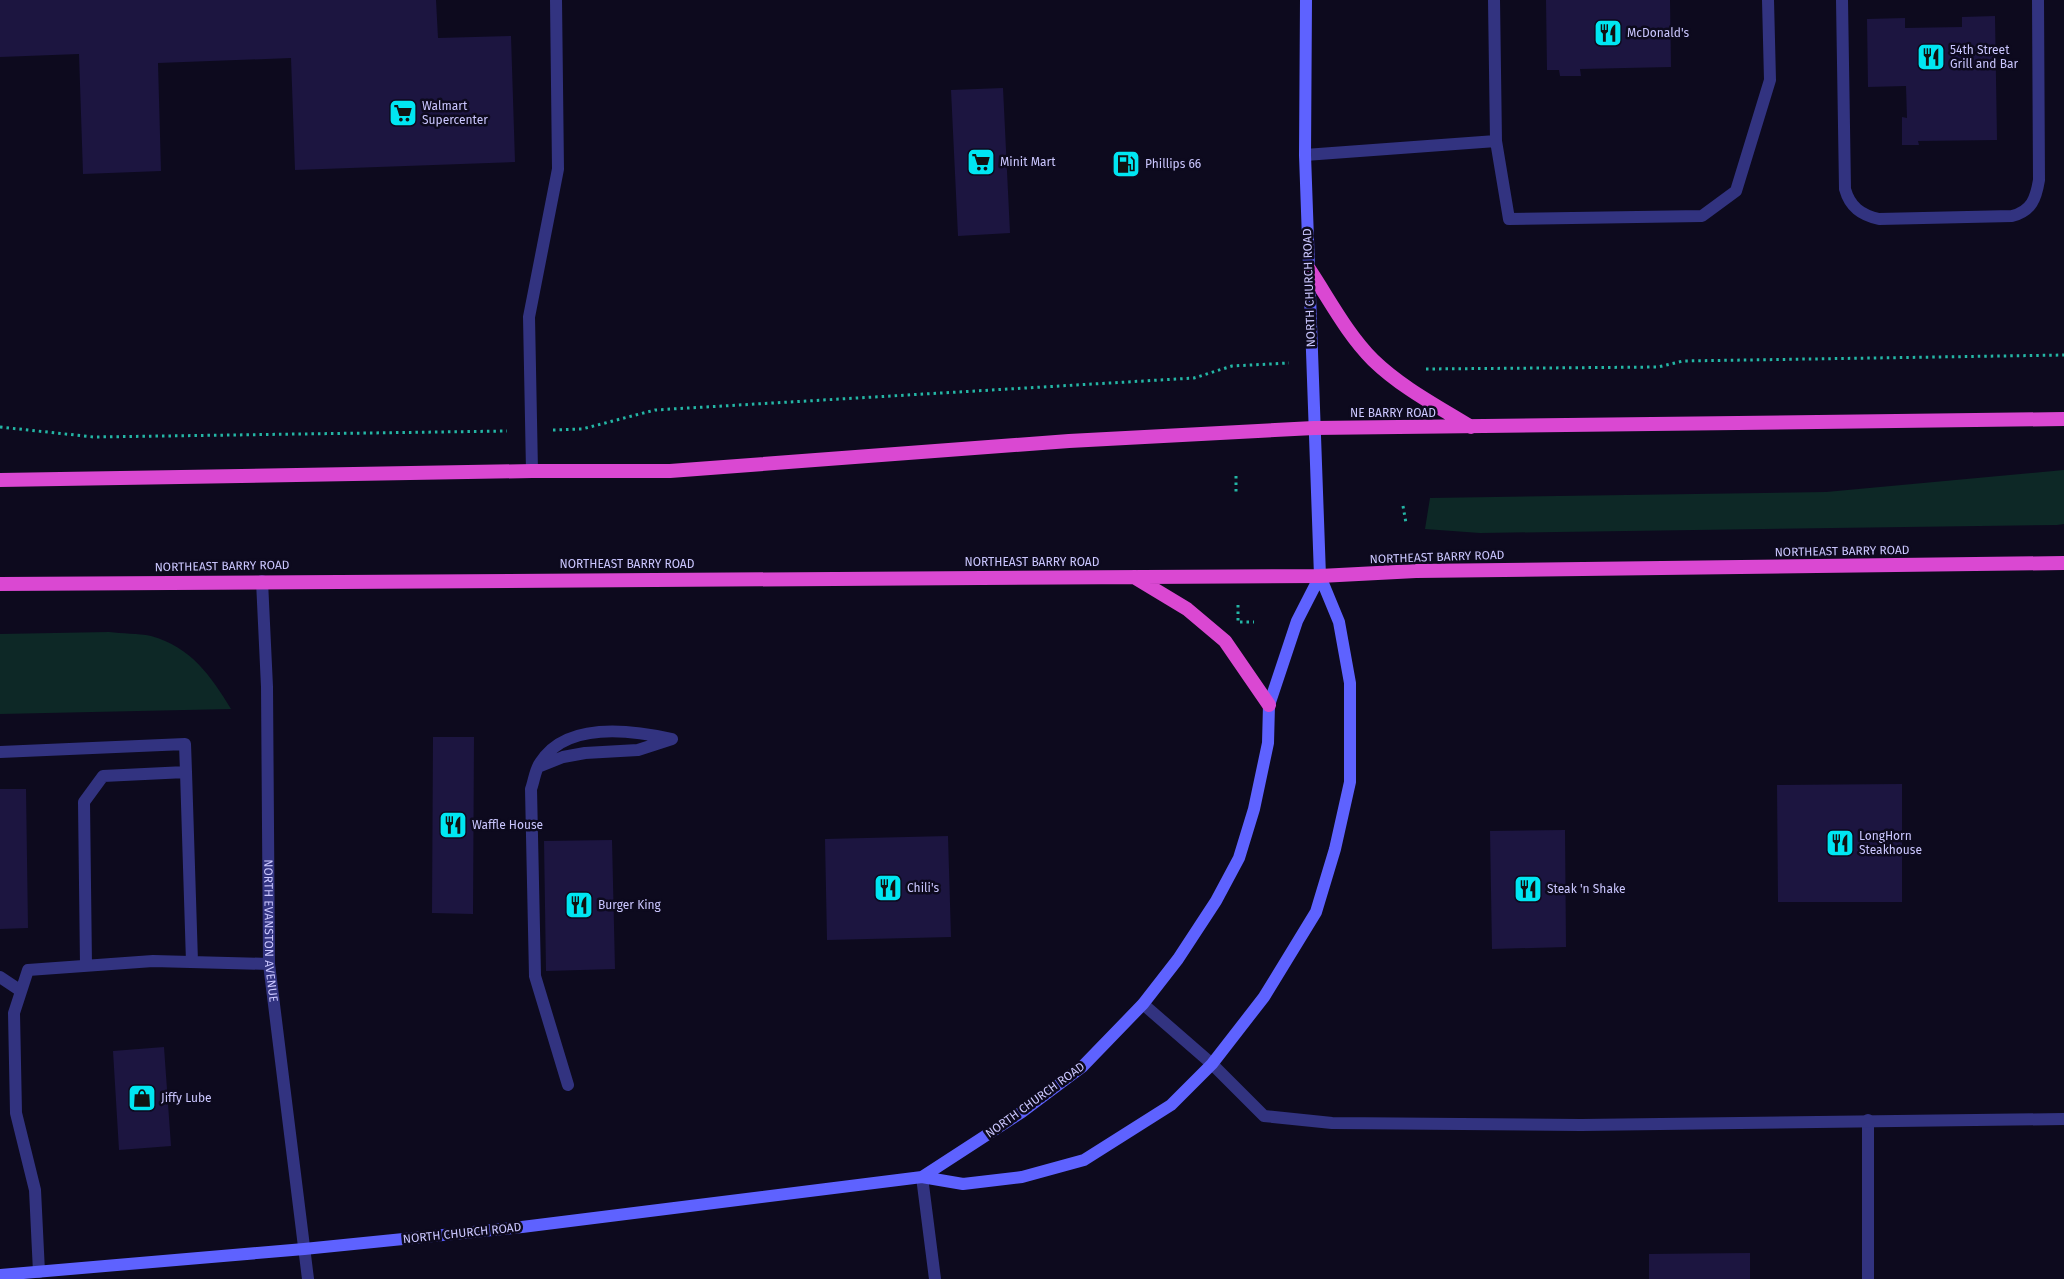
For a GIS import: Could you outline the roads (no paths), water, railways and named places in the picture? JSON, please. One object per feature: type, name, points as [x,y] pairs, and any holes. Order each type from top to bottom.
[{"type":"highway","points":[[1309,269],[1349,331],[1372,359],[1404,386],[1471,427],[2064,419]]},
{"type":"highway","name":"NE BARRY ROAD","points":[[1314,428],[1471,427]]},
{"type":"highway","points":[[0,480],[532,471],[670,471],[1069,441],[1314,428]]},
{"type":"highway","name":"NORTHEAST BARRY ROAD","points":[[0,584],[1320,576],[1416,571],[2064,563]]},
{"type":"highway","points":[[1134,576],[1186,608],[1225,641],[1269,705]]},
{"type":"main road","name":"NORTH CHURCH ROAD","points":[[0,1276],[304,1249],[531,1226],[922,1176],[963,1184],[1022,1177],[1084,1160],[1171,1105],[1212,1064],[1264,997],[1316,912],[1335,849],[1350,782],[1350,683],[1338,622],[1320,576],[1305,155],[1306,0]]},
{"type":"main road","name":"NORTH CHURCH ROAD","points":[[922,1176],[1022,1112],[1082,1067],[1142,1004],[1178,959],[1211,909],[1239,858],[1254,809],[1268,743],[1269,705],[1297,621],[1320,576]]},
{"type":"street","points":[[532,471],[529,317],[558,169],[556,0]]},
{"type":"street","points":[[1494,0],[1496,141],[1508,219],[1702,216],[1736,191],[1770,80],[1768,0]]},
{"type":"street","points":[[1842,0],[1845,189],[1848,200],[1856,209],[1867,216],[1879,219],[2012,216],[2022,213],[2032,205],[2039,180],[2038,0]]},
{"type":"street","points":[[1305,155],[1496,141]]},
{"type":"street","name":"NORTH EVANSTON AVENUE","points":[[262,581],[267,687],[269,964],[308,1279]]},
{"type":"street","points":[[538,767],[585,753],[638,750],[672,739],[636,731],[602,731],[576,736],[554,749],[538,767],[532,789],[535,976],[568,1085]]},
{"type":"street","points":[[0,752],[185,744],[192,962]]},
{"type":"street","points":[[86,966],[84,802],[102,776],[186,772]]},
{"type":"street","points":[[39,1272],[35,1190],[16,1113],[14,1013],[28,970],[153,961],[269,964]]},
{"type":"street","points":[[0,976],[22,990]]},
{"type":"street","points":[[1142,1004],[1212,1064],[1264,1116],[1332,1122],[1581,1125],[2064,1119]]},
{"type":"street","points":[[1868,1120],[1868,1279]]},
{"type":"street","points":[[922,1176],[935,1279]]},
{"type":"place","name":"McDonald's","points":[[1608,33]]},
{"type":"place","name":"54th Street Grill and Bar","points":[[1931,57]]},
{"type":"place","name":"Walmart Supercenter","points":[[403,113]]},
{"type":"place","name":"Minit Mart","points":[[981,162]]},
{"type":"place","name":"Phillips 66","points":[[1126,164]]},
{"type":"place","name":"Waffle House","points":[[453,825]]},
{"type":"place","name":"LongHorn Steakhouse","points":[[1840,843]]},
{"type":"place","name":"Chili's","points":[[888,888]]},
{"type":"place","name":"Steak 'n Shake","points":[[1528,889]]},
{"type":"place","name":"Burger King","points":[[579,905]]},
{"type":"place","name":"Jiffy Lube","points":[[142,1098]]}]
